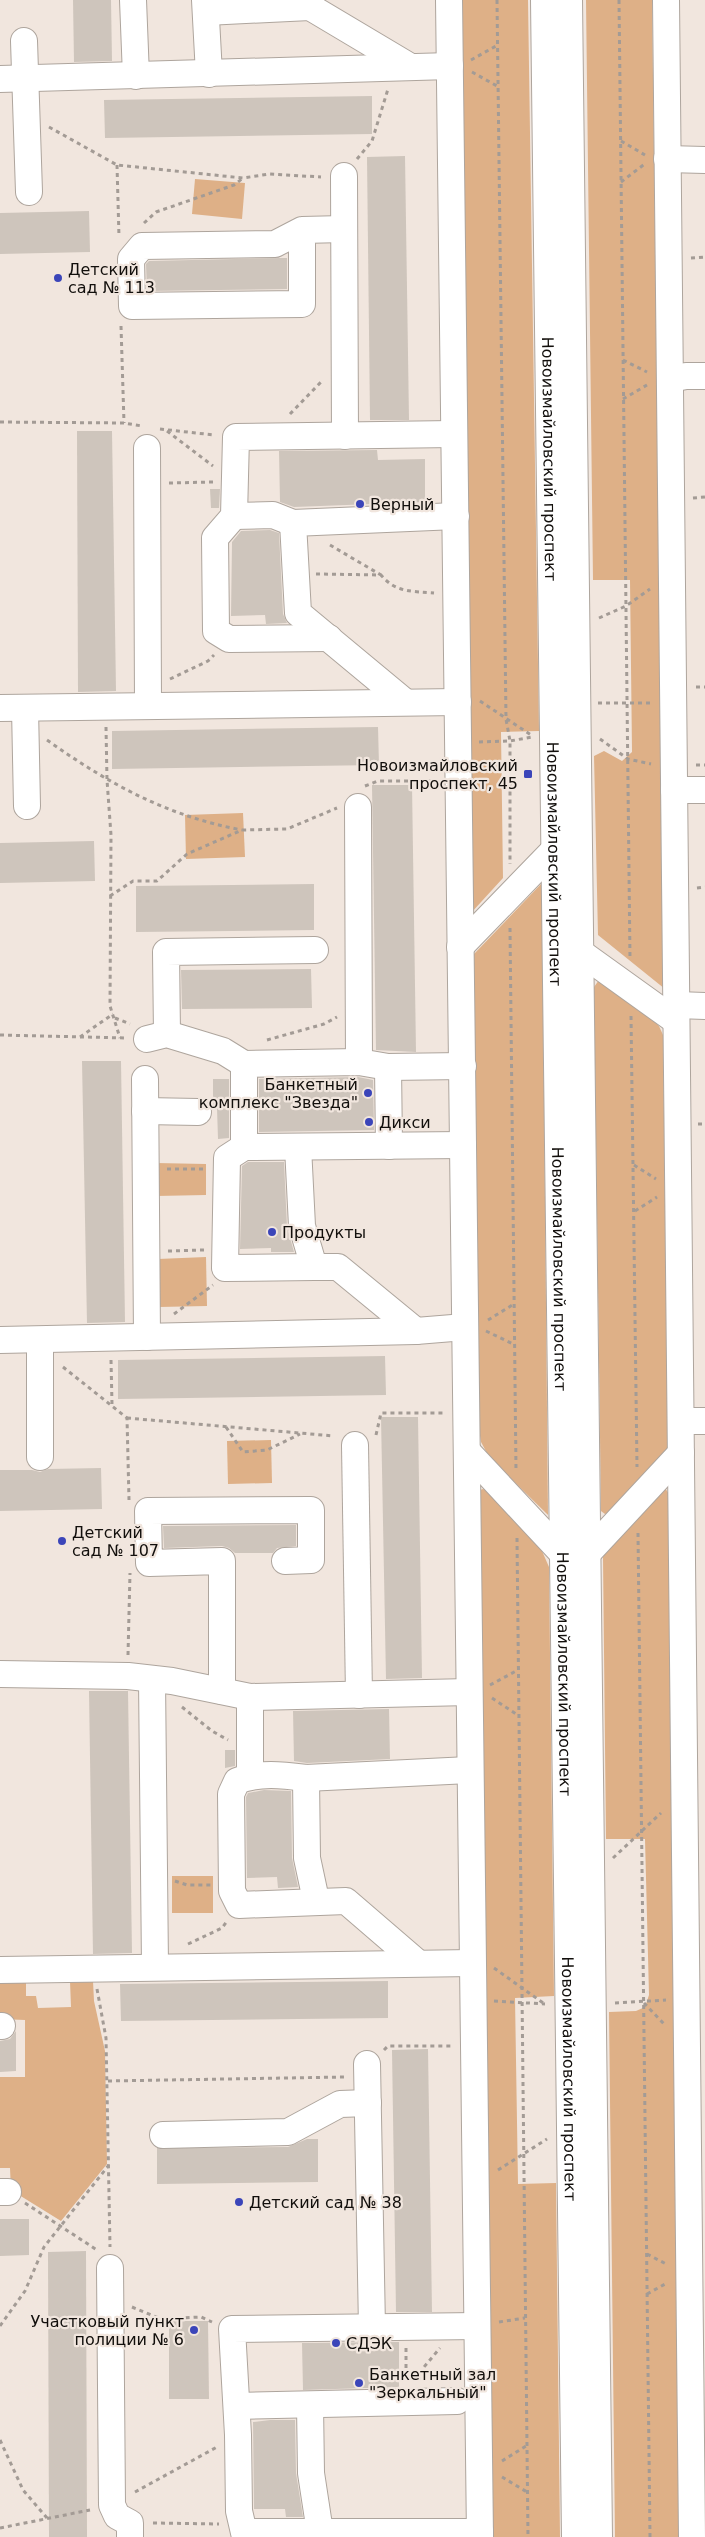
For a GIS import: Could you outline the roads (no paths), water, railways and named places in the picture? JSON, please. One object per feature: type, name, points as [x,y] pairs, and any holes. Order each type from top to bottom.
[{"type":"street","points":[[133,0],[136,76]]},
{"type":"street","points":[[449,0],[462,66],[453,434],[456,516],[457,743],[463,1145],[478,1326],[467,1452],[482,1692],[469,1770],[480,1963],[476,2326],[480,2535],[320,2532],[245,2535],[239,2511],[237,2406],[232,2329],[476,2326]]},
{"type":"street","name":"Новоизмайловский проспект","points":[[544,0],[567,850]]},
{"type":"street","name":"Новоизмайловский проспект","points":[[569,0],[567,850],[575,1554],[575,2537]]},
{"type":"street","points":[[666,0],[667,159],[658,379],[673,703],[676,1013],[693,1421],[681,1453],[694,1639],[696,2052],[686,2273],[692,2537]]},
{"type":"street","points":[[209,74],[206,6],[308,3],[409,66]]},
{"type":"street","points":[[24,41],[13,79],[26,114],[28,192]]},
{"type":"street","points":[[13,79],[409,66],[462,66]]},
{"type":"street","points":[[667,159],[705,160]]},
{"type":"street","points":[[344,176],[345,436]]},
{"type":"street","points":[[302,230],[302,304],[132,306],[131,260],[142,246],[275,244],[302,230],[344,229]]},
{"type":"street","points":[[658,379],[705,376]]},
{"type":"street","points":[[148,697],[148,483],[150,434]]},
{"type":"street","points":[[329,638],[229,639],[216,632],[215,538],[234,516],[236,437],[453,434]]},
{"type":"street","points":[[234,516],[273,516],[293,523],[456,516]]},
{"type":"street","points":[[293,523],[298,613],[404,701]]},
{"type":"street","points":[[27,806],[17,715],[106,706],[148,697],[404,701],[458,694]]},
{"type":"street","points":[[674,790],[705,790]]},
{"type":"street","points":[[354,800],[359,1062]]},
{"type":"street","points":[[460,947],[567,850]]},
{"type":"street","points":[[315,950],[166,952],[157,1036],[223,1051],[238,1060],[359,1062],[388,1067],[463,1066]]},
{"type":"street","points":[[568,952],[676,1013],[705,1006]]},
{"type":"street","points":[[238,1060],[244,1147]]},
{"type":"street","points":[[388,1067],[389,1146]]},
{"type":"street","points":[[145,1079],[147,1337]]},
{"type":"street","points":[[145,1111],[198,1112]]},
{"type":"street","points":[[416,1331],[338,1267],[314,1267],[225,1259],[227,1158],[244,1147],[463,1145]]},
{"type":"street","points":[[298,1147],[302,1226],[314,1267]]},
{"type":"street","points":[[0,1340],[416,1331],[478,1326]]},
{"type":"street","points":[[40,1340],[40,1457]]},
{"type":"street","points":[[353,1440],[359,1694]]},
{"type":"street","points":[[467,1452],[575,1554],[681,1453]]},
{"type":"street","points":[[222,1691],[222,1561],[149,1563],[148,1511],[311,1510],[311,1560],[285,1561]]},
{"type":"street","name":"Новоизмайловский проспект","points":[[575,1554],[600,2537]]},
{"type":"street","points":[[0,1674],[144,1681],[222,1691],[250,1697],[482,1692]]},
{"type":"street","points":[[144,1681],[163,1756],[155,1963]]},
{"type":"street","points":[[250,1697],[250,1776]]},
{"type":"street","points":[[418,1964],[346,1901],[316,1900],[239,1905],[232,1891],[231,1794],[237,1781],[250,1776],[282,1775],[306,1778],[469,1770]]},
{"type":"street","points":[[306,1778],[308,1858],[316,1900]]},
{"type":"street","points":[[0,1970],[96,1968],[155,1963],[480,1963]]},
{"type":"street","points":[[367,2069],[372,2328]]},
{"type":"street","points":[[164,2135],[288,2132],[340,2104],[368,2103]]},
{"type":"street","points":[[110,2263],[112,2505],[117,2516],[130,2530]]},
{"type":"street","points":[[237,2406],[457,2401]]},
{"type":"street","points":[[310,2405],[311,2473],[320,2532]]},
{"type":"place","name":"Детский сад № 113","points":[[58,278]]},
{"type":"place","name":"Верный","points":[[360,504]]},
{"type":"place","name":"Новоизмайловский проспект, 45","points":[[528,774]]},
{"type":"place","name":"Банкетный комплекс \"Звезда\"","points":[[368,1093]]},
{"type":"place","name":"Дикси","points":[[369,1122]]},
{"type":"place","name":"Продукты","points":[[272,1232]]},
{"type":"place","name":"Детский сад № 107","points":[[62,1541]]},
{"type":"place","name":"Детский сад № 38","points":[[239,2202]]},
{"type":"place","name":"Участковый пункт полиции № 6","points":[[194,2330]]},
{"type":"place","name":"СДЭК","points":[[336,2343]]},
{"type":"place","name":"Банкетный зал \"Зеркальный\"","points":[[359,2383]]}]
